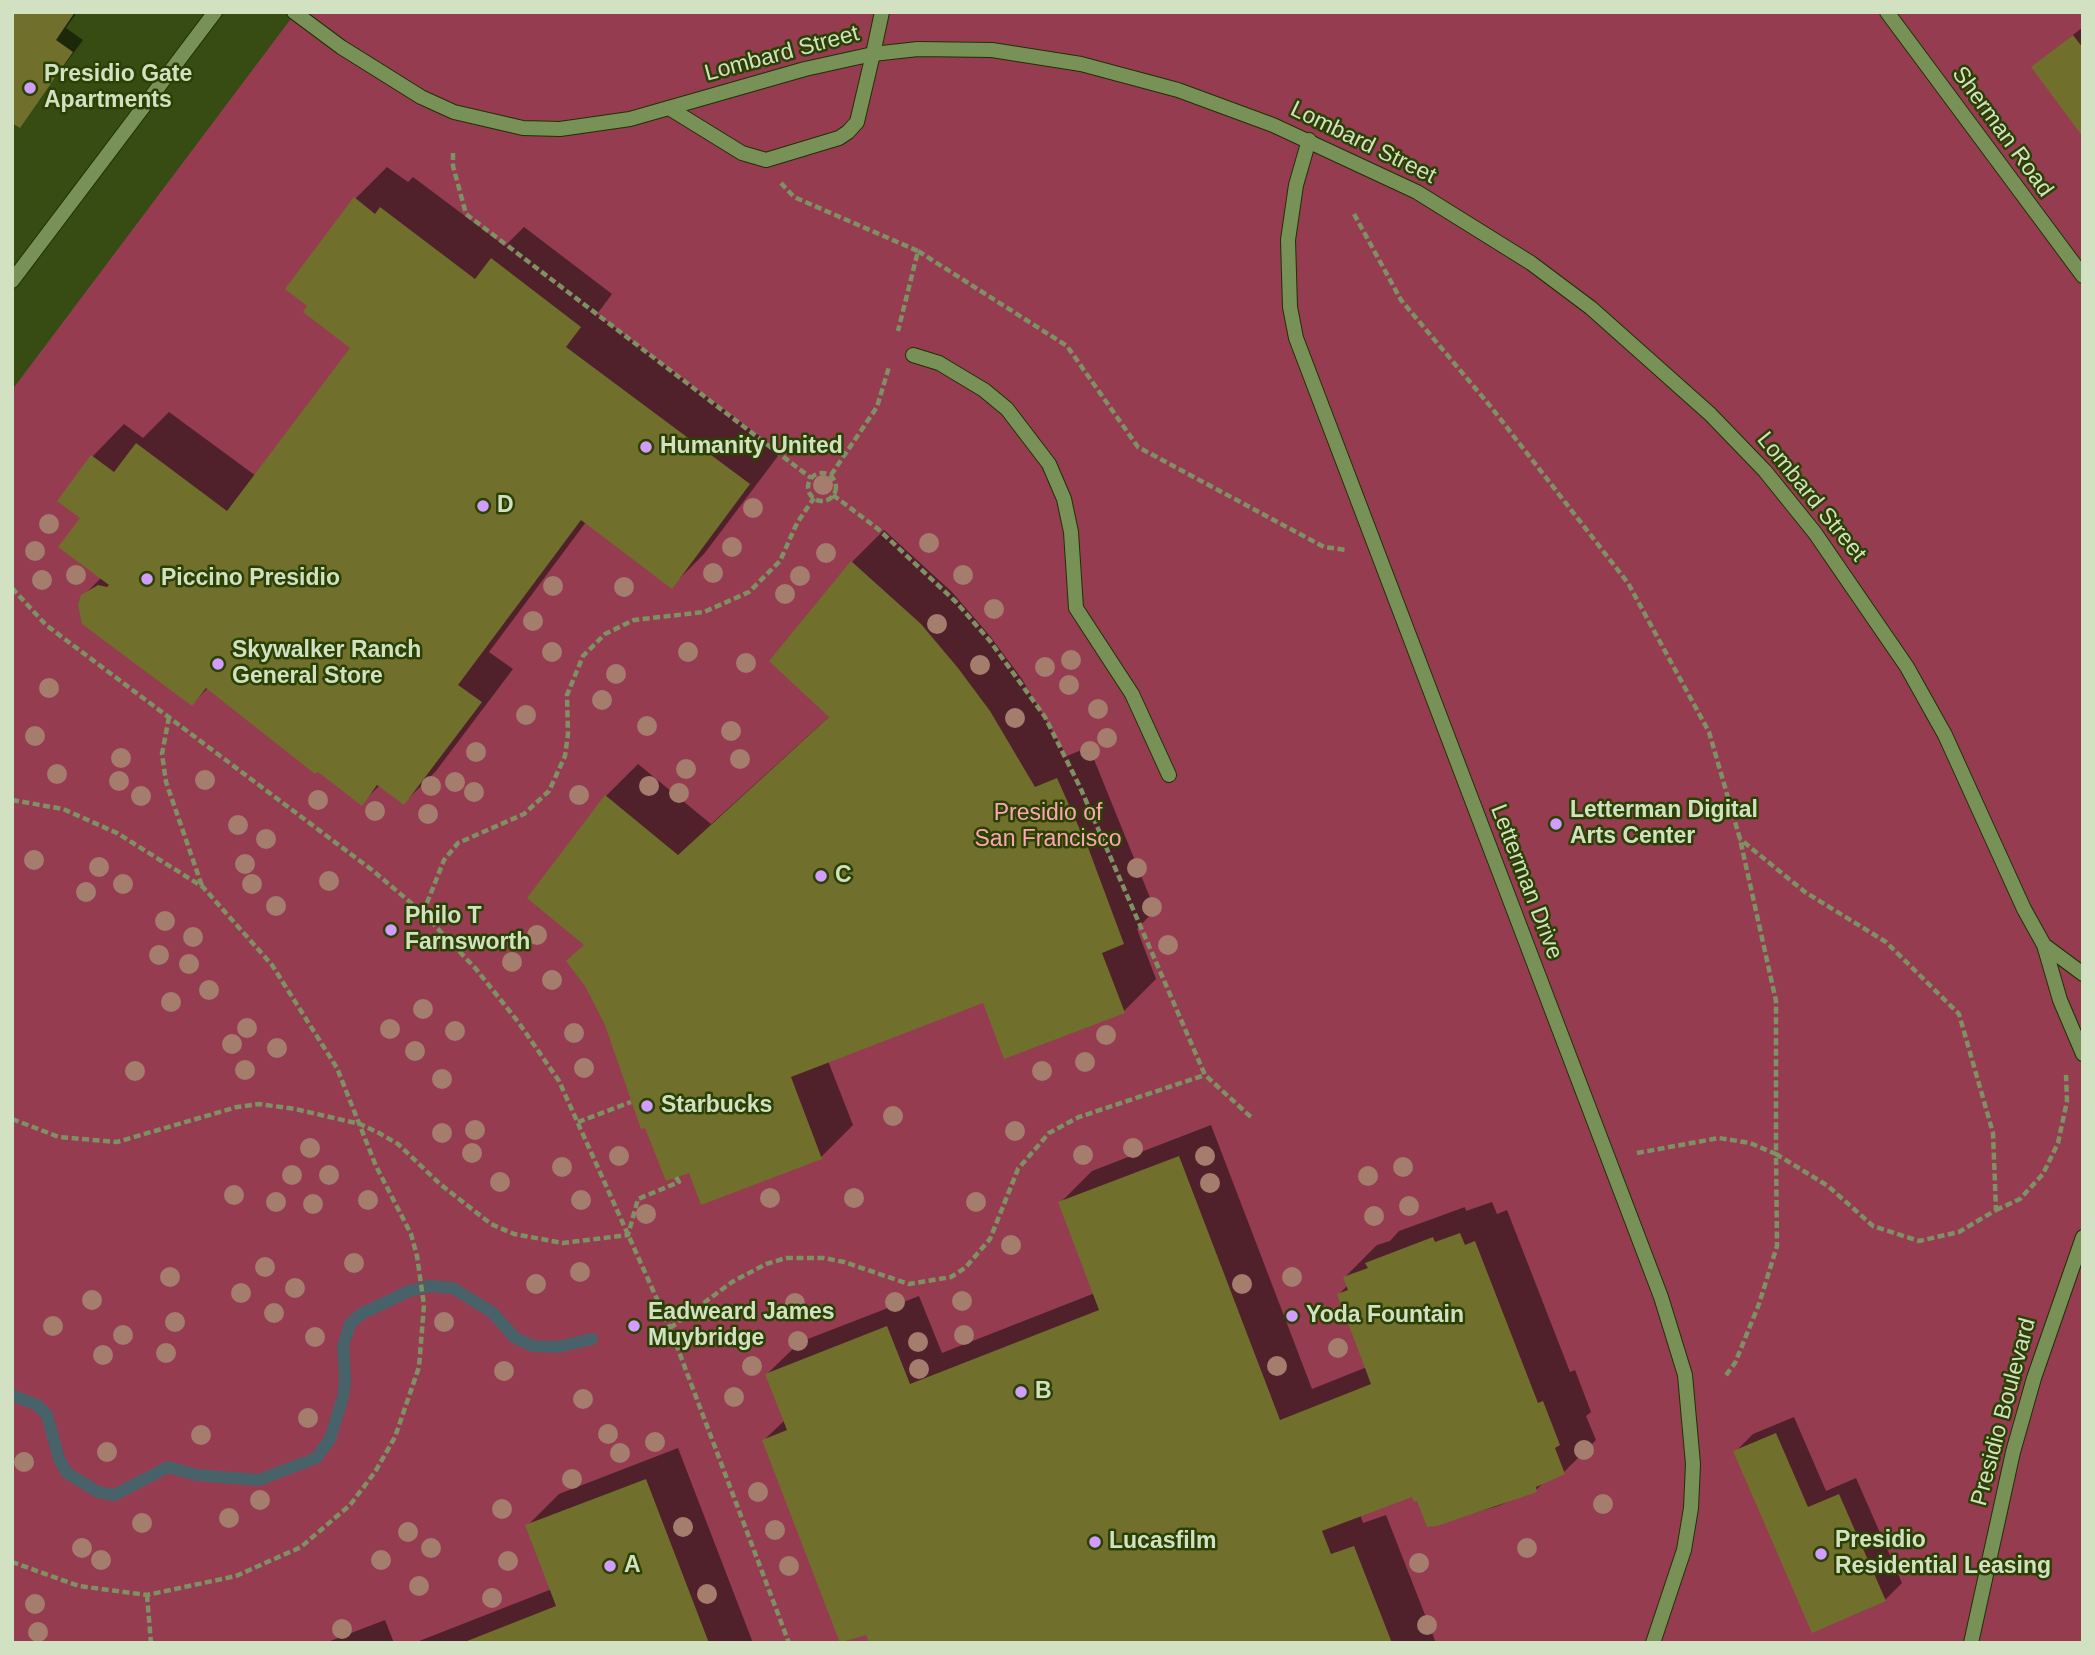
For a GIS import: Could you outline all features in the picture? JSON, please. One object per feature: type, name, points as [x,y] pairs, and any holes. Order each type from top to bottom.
[{"type":"street","points":[[12,281],[215,12]]},
{"type":"street","name":"Lombard Street","points":[[294,12],[350,54],[421,97],[454,112],[523,128],[594,126],[669,108],[805,69],[873,54],[969,48],[1081,64],[1178,90],[1310,140],[1416,192],[1531,263],[1651,358],[1765,471],[1815,533],[1907,667],[1945,735],[2024,909],[2044,945],[2083,974]]},
{"type":"street","points":[[669,108],[742,153],[766,160],[839,138],[857,122],[882,12]]},
{"type":"street","name":"Sherman Road","points":[[1887,12],[2083,276]]},
{"type":"street","name":"Letterman Drive","points":[[1310,140],[1296,185],[1290,220],[1290,307],[1305,368],[1661,1297],[1685,1375],[1693,1464],[1691,1508],[1684,1550],[1653,1643]]},
{"type":"street","points":[[913,355],[962,375],[992,396],[1028,433],[1049,464],[1064,499],[1071,532],[1076,608],[1132,694],[1169,775]]},
{"type":"street","points":[[2044,945],[2060,1000],[2083,1054]]},
{"type":"street","name":"Presidio Boulevard","points":[[1971,1643],[2023,1415],[2083,1237]]},
{"type":"path","points":[[453,153],[453,166],[466,214],[811,478]]},
{"type":"path","points":[[778,178],[794,197],[918,251],[1067,346],[1138,447],[1324,547],[1376,553]]},
{"type":"path","points":[[1354,214],[1401,300],[1491,407],[1628,583],[1709,732],[1740,839],[1776,1001],[1777,1246],[1750,1328],[1735,1363],[1724,1377]]},
{"type":"path","points":[[897,332],[918,251]]},
{"type":"path","points":[[831,475],[877,407],[884,391],[892,355]]},
{"type":"path","points":[[831,475],[820,473],[811,478],[808,489],[814,498],[822,500],[833,495]]},
{"type":"path","points":[[831,475],[835,483],[833,495]]},
{"type":"path","points":[[833,495],[878,529],[956,602],[990,641],[1045,717],[1080,787],[1205,1075],[1251,1117]]},
{"type":"path","points":[[422,914],[444,860],[458,843],[524,814],[549,790],[565,756],[568,734],[567,695],[583,656],[605,634],[634,620],[704,612],[749,592],[780,561],[797,523],[814,498]]},
{"type":"path","points":[[12,588],[46,625],[372,870],[422,914],[476,969],[519,1023],[559,1081],[670,1328],[789,1643]]},
{"type":"path","points":[[169,717],[162,754],[166,782],[203,887]]},
{"type":"path","points":[[12,800],[63,809],[100,823],[203,887],[264,955],[337,1068],[376,1166],[411,1234],[424,1305],[419,1367],[402,1418],[380,1464],[350,1505],[312,1539],[276,1560],[223,1580],[147,1595],[79,1586],[12,1562]]},
{"type":"path","points":[[1740,839],[1805,892],[1886,942],[1959,1014],[1993,1133],[1996,1210]]},
{"type":"path","points":[[1637,1153],[1719,1138],[1750,1143],[1776,1154],[1828,1186],[1873,1226],[1919,1241],[1959,1232],[2020,1199],[2043,1174],[2058,1143],[2067,1101],[2066,1061]]},
{"type":"path","points":[[670,1328],[733,1282],[766,1264],[786,1258],[824,1258],[845,1262],[909,1284],[951,1277],[965,1268],[990,1239],[1018,1169],[1049,1133],[1079,1117],[1205,1075]]},
{"type":"path","points":[[578,1122],[631,1102]]},
{"type":"path","points":[[12,1119],[32,1128],[88,1142],[117,1142],[146,1136],[216,1112],[259,1104],[360,1124],[398,1144],[466,1205],[514,1234],[563,1243],[628,1235]]},
{"type":"path","points":[[628,1235],[638,1199],[679,1182],[676,1177]]},
{"type":"path","points":[[147,1595],[151,1643]]},
{"type":"green space","name":"Presidio of San Francisco","points":[[296,12],[2083,12],[2083,1643],[12,1643],[12,390]]},
{"type":"building","name":"Presidio Gate Apartments","points":[[12,12],[75,12],[56,40],[73,52],[20,128],[12,123]]},
{"type":"building","points":[[2073,35],[2083,48],[2083,137],[2031,67]]},
{"type":"building","name":"D","points":[[354,197],[375,214],[380,207],[475,279],[491,258],[581,327],[566,347],[750,484],[672,589],[581,520],[458,685],[482,702],[404,805],[377,785],[362,806],[318,772],[315,774],[206,688],[192,706],[82,624],[78,605],[81,595],[98,585],[109,585],[58,547],[80,518],[57,501],[91,455],[114,472],[136,443],[227,511],[350,348],[303,312],[307,306],[285,289]]},
{"type":"building","name":"C","points":[[851,561],[921,624],[958,668],[990,711],[1035,787],[1057,778],[1089,850],[1124,944],[1102,953],[1125,1013],[1004,1059],[983,1003],[791,1077],[822,1159],[701,1205],[689,1173],[666,1181],[645,1128],[641,1129],[605,1025],[585,986],[566,961],[584,945],[527,898],[605,795],[678,855],[829,717],[769,661]]},
{"type":"building","name":"B","points":[[1179,1156],[1280,1420],[1371,1384],[1337,1294],[1348,1290],[1343,1277],[1368,1268],[1365,1263],[1433,1237],[1435,1242],[1460,1233],[1465,1245],[1475,1241],[1538,1403],[1543,1401],[1560,1445],[1555,1448],[1565,1474],[1536,1487],[1537,1492],[1437,1526],[1427,1527],[1417,1501],[1414,1502],[1412,1497],[1322,1531],[1331,1554],[1354,1546],[1392,1643],[869,1643],[866,1635],[840,1643],[762,1440],[787,1430],[765,1374],[887,1326],[910,1384],[1099,1310],[1058,1202]]},
{"type":"building","name":"Presidio Residential Leasing","points":[[1776,1433],[1808,1507],[1839,1494],[1886,1601],[1812,1633],[1733,1451]]},
{"type":"building","name":"A","points":[[646,1479],[709,1643],[462,1643],[556,1606],[525,1525]]},
{"type":"waterway","points":[[12,1395],[37,1405],[47,1415],[59,1459],[67,1473],[98,1492],[114,1495],[168,1467],[197,1475],[259,1480],[316,1458],[330,1439],[343,1397],[343,1346],[350,1324],[361,1314],[409,1291],[430,1286],[453,1288],[493,1313],[515,1338],[533,1346],[558,1347],[592,1339]]},
{"type":"place","name":"Presidio Gate Apartments","points":[[30,88]]},
{"type":"place","name":"Humanity United","points":[[646,447]]},
{"type":"place","name":"D","points":[[483,506]]},
{"type":"place","name":"Piccino Presidio","points":[[147,579]]},
{"type":"place","name":"Skywalker Ranch General Store","points":[[218,664]]},
{"type":"place","name":"Letterman Digital Arts Center","points":[[1556,824]]},
{"type":"place","name":"C","points":[[821,876]]},
{"type":"place","name":"Philo T Farnsworth","points":[[391,930]]},
{"type":"place","name":"Starbucks","points":[[647,1106]]},
{"type":"place","name":"Yoda Fountain","points":[[1292,1316]]},
{"type":"place","name":"Eadweard James Muybridge","points":[[634,1326]]},
{"type":"place","name":"B","points":[[1021,1392]]},
{"type":"place","name":"Lucasfilm","points":[[1095,1542]]},
{"type":"place","name":"Presidio Residential Leasing","points":[[1821,1554]]},
{"type":"place","name":"A","points":[[610,1566]]}]
